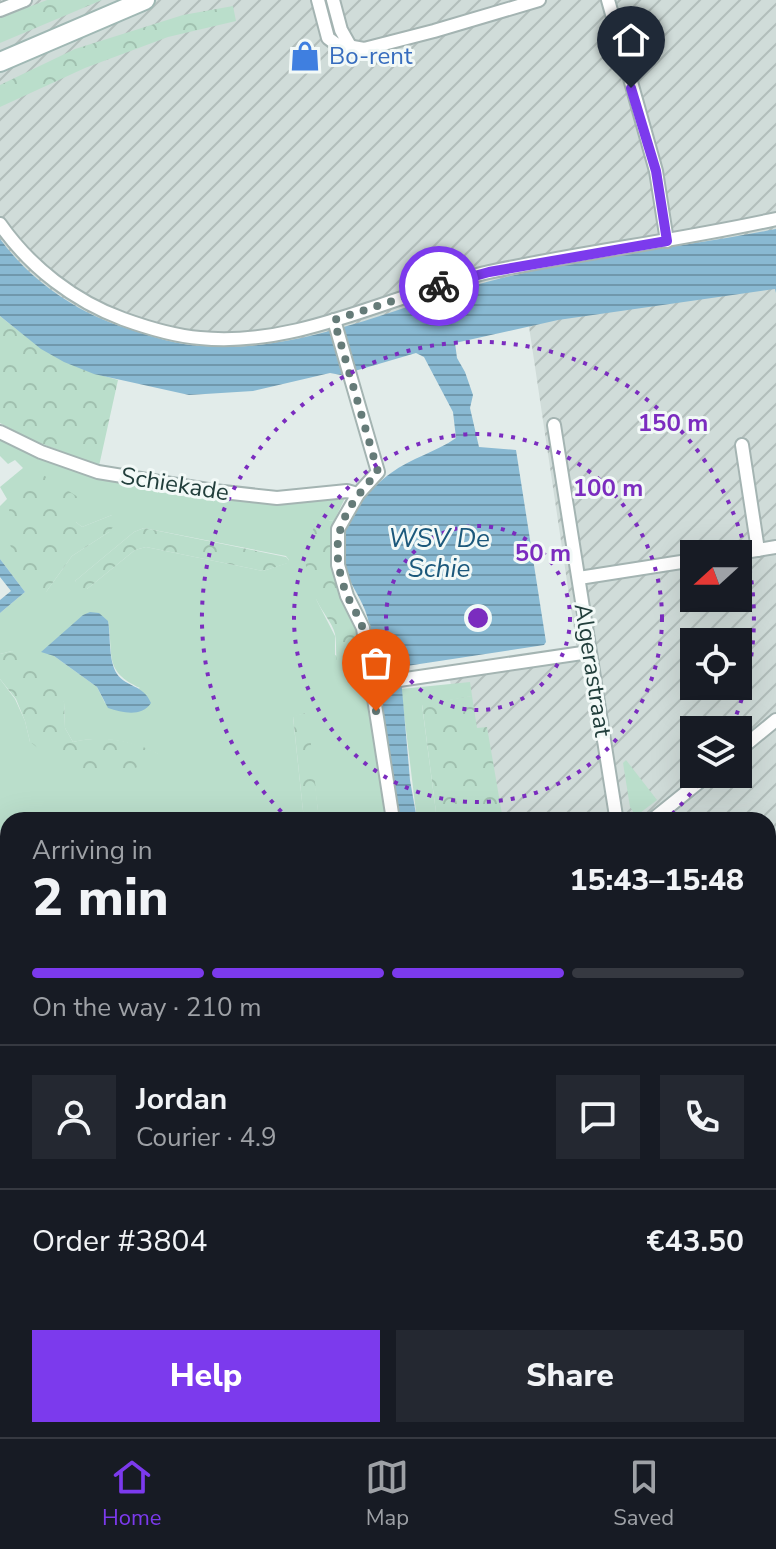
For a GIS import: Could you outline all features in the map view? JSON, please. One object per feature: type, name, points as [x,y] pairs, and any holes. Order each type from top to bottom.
[{"type":"main road","points":[[0,62],[145,0]]},
{"type":"street","points":[[0,10],[25,0]]},
{"type":"street","points":[[318,0],[328,38],[336,44],[364,49],[539,0]]},
{"type":"street","points":[[333,0],[341,30],[350,46]]},
{"type":"street","points":[[608,0],[656,171],[667,241]]},
{"type":"street","points":[[0,224],[36,265],[90,306],[149,328],[198,338],[221,339],[335,323],[489,272],[776,219]]},
{"type":"street","points":[[335,323],[378,472],[358,494],[338,529],[338,565],[347,596],[363,628],[375,683],[392,812]]},
{"type":"street","name":"Algerastraat","points":[[554,425],[615,812]]},
{"type":"street","name":"Schiekade","points":[[0,432],[41,452],[98,472],[277,498],[347,491],[358,494]]},
{"type":"street","points":[[742,445],[758,550]]},
{"type":"street","points":[[752,551],[776,547]]},
{"type":"street","points":[[579,578],[680,562]]},
{"type":"street","points":[[375,683],[589,652]]},
{"type":"street","points":[[752,740],[776,720]]},
{"type":"street","points":[[662,812],[692,788]]},
{"type":"shaded area","points":[[0,0],[776,0],[776,812],[475,812],[450,680],[578,655],[524,293],[214,360],[111,339],[0,259]]},
{"type":"green space","points":[[47,0],[102,0],[0,43],[0,18]]},
{"type":"green space","points":[[233,6],[236,21],[168,37],[85,68],[0,107],[0,85],[75,49],[183,15]]},
{"type":"green space","points":[[0,316],[55,356],[118,380],[99,466],[32,440],[0,423]]},
{"type":"green space","points":[[0,439],[66,465],[168,494],[238,501],[348,492],[334,521],[329,520],[305,556],[317,601],[335,636],[335,655],[364,667],[387,812],[318,812],[306,713],[293,717],[303,812],[0,812],[0,679],[15,699],[30,742],[158,754],[116,740],[73,742],[65,728],[64,702],[12,651],[0,654],[0,613],[25,592],[0,559],[0,506],[7,499],[0,487],[23,468],[15,460],[8,464],[0,456]],"holes":[[[76,511],[76,522],[82,527],[112,515],[109,532],[72,556],[46,592]],[[144,528],[286,556],[289,560],[263,571],[146,547],[135,550],[87,589],[75,581],[134,532]],[[108,621],[115,668],[128,682],[140,688],[105,703],[97,687],[54,656]]]},
{"type":"green space","points":[[27,471],[40,473],[78,497],[80,503],[76,522],[82,527],[112,515],[117,518],[109,532],[72,556],[46,592],[31,593],[23,589],[6,530],[12,492]]},
{"type":"green space","points":[[322,519],[334,521],[331,563],[361,639],[364,667],[350,673],[338,666],[334,630],[317,601],[306,568],[309,537]]},
{"type":"green space","points":[[144,528],[289,560],[263,571],[146,547],[135,550],[83,591],[75,581],[134,532]]},
{"type":"green space","points":[[12,651],[56,673],[64,702],[65,728],[73,742],[117,740],[159,754],[138,767],[99,775],[73,770],[53,760],[30,742],[16,699],[0,679],[0,654]]},
{"type":"green space","points":[[470,682],[472,696],[422,705],[436,812],[416,812],[401,689]]},
{"type":"green space","points":[[472,696],[477,728],[487,727],[502,812],[436,812],[422,704]]},
{"type":"green space","points":[[306,713],[308,716],[318,812],[303,812],[293,716]]},
{"type":"green space","points":[[626,760],[657,800],[641,812],[633,812],[630,807],[623,763]]},
{"type":"water","name":"WSV De Schie","points":[[776,229],[776,293],[775,289],[558,320],[455,343],[457,358],[473,395],[470,408],[479,447],[516,450],[546,642],[544,645],[400,667],[416,812],[398,812],[378,696],[385,690],[382,672],[378,670],[365,610],[346,572],[342,552],[347,526],[371,490],[399,468],[456,438],[453,412],[424,357],[416,353],[341,375],[330,373],[253,391],[189,395],[94,374],[64,362],[41,349],[0,316],[0,239],[41,282],[90,313],[154,337],[203,346],[279,342],[354,324],[502,278]]},
{"type":"water","points":[[0,559],[25,592],[0,613],[0,600],[11,591],[0,577]]},
{"type":"water","points":[[90,612],[99,613],[108,621],[114,668],[125,682],[148,697],[151,703],[143,710],[126,712],[108,708],[97,687],[54,656],[41,652]]},
{"type":"way so far","points":[[376,711],[363,628],[347,596],[338,565],[338,529],[358,494],[378,472],[334,320],[439,286]]},
{"type":"place","name":"Bo-rent","points":[[305,56]]},
{"type":"route","points":[[439,286],[489,272],[667,241],[656,171],[631,88]]}]
